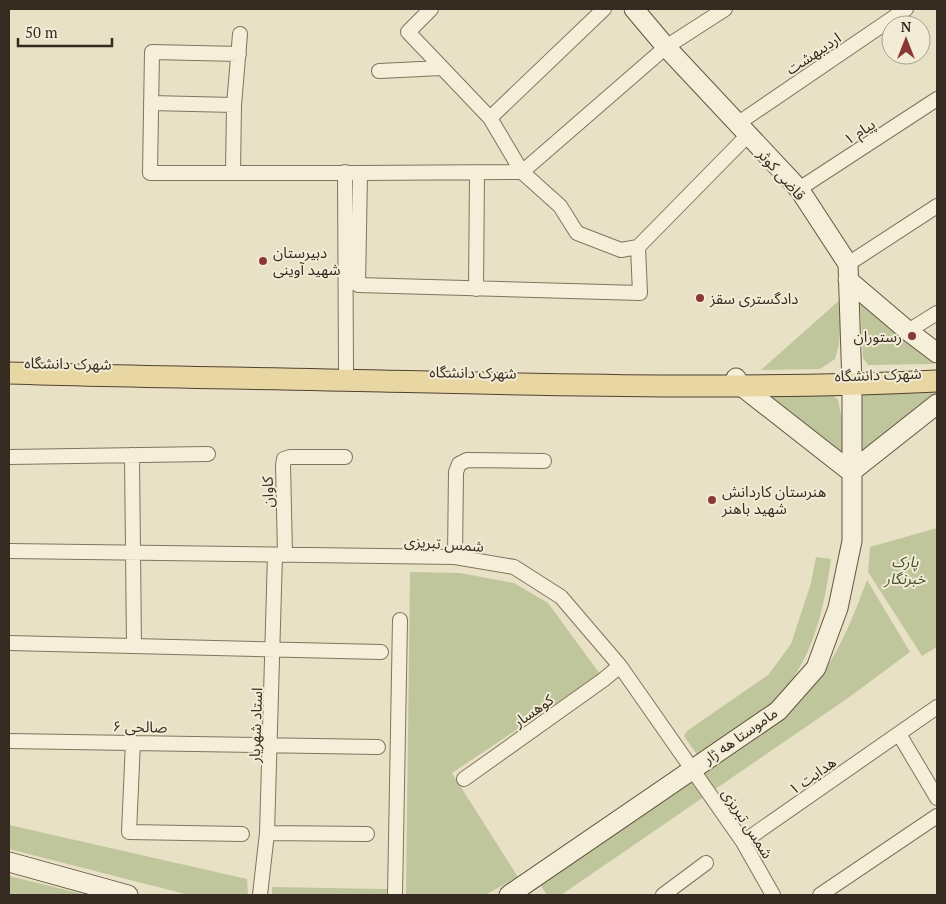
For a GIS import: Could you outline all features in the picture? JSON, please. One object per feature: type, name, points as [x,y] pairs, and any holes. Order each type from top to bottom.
[{"type":"main road","name":"قاضی کوثر","points":[[634,9],[742,130],[799,189],[848,272]]},
{"type":"main road","points":[[848,272],[908,331],[937,353]]},
{"type":"main road","points":[[848,272],[852,380],[937,381]]},
{"type":"main road","name":"شهرک دانشگاه","points":[[9,362],[738,381],[852,380],[937,372]]},
{"type":"main road","points":[[9,373],[524,384],[738,381],[851,472],[937,404]]},
{"type":"main road","name":"ماموستا هه ژار","points":[[509,895],[778,711],[816,668],[838,608],[852,541],[852,380]]},
{"type":"main road","points":[[9,862],[128,895]]},
{"type":"street","points":[[360,173],[358,285],[640,294],[638,247],[621,250],[578,233],[560,206],[522,172],[490,118],[408,32],[431,9]]},
{"type":"street","points":[[490,118],[604,9]]},
{"type":"street","points":[[240,54],[152,52],[150,173],[522,172],[666,47],[725,9]]},
{"type":"street","name":"اردیبهشت","points":[[638,247],[742,130],[906,9]]},
{"type":"street","points":[[233,173],[234,104],[240,54],[240,34]]},
{"type":"street","points":[[379,71],[442,68]]},
{"type":"street","name":"پیام ۱","points":[[799,189],[937,100]]},
{"type":"street","points":[[151,103],[234,104]]},
{"type":"street","points":[[345,172],[346,370]]},
{"type":"street","points":[[476,289],[477,172]]},
{"type":"street","points":[[848,272],[937,206]]},
{"type":"street","points":[[908,331],[937,313]]},
{"type":"street","points":[[9,457],[208,454]]},
{"type":"street","points":[[132,455],[134,646]]},
{"type":"street","name":"کاوان","points":[[280,555],[282,465],[284,459],[290,457],[345,457]]},
{"type":"street","points":[[455,557],[456,472],[459,464],[467,460],[544,461]]},
{"type":"street","name":"شمس تبریزی","points":[[9,551],[455,557],[514,567],[561,597],[620,666],[743,842],[773,895]]},
{"type":"street","name":"استاد شهریار","points":[[260,895],[267,833],[273,650],[280,555]]},
{"type":"street","points":[[394,895],[400,620]]},
{"type":"street","points":[[9,643],[381,652]]},
{"type":"street","name":"کوهسار","points":[[464,779],[620,666]]},
{"type":"street","name":"هدایت ۱","points":[[743,842],[937,707]]},
{"type":"street","points":[[900,734],[937,798]]},
{"type":"street","name":"صالحی ۶","points":[[9,741],[378,747]]},
{"type":"street","points":[[133,742],[129,832],[242,834]]},
{"type":"street","points":[[820,895],[937,816]]},
{"type":"street","points":[[267,833],[367,834]]},
{"type":"street","points":[[663,895],[706,863]]},
{"type":"green space","points":[[842,298],[839,345],[835,359],[820,369],[761,370]]},
{"type":"green space","points":[[860,302],[935,364],[868,365],[863,358]]},
{"type":"green space","points":[[937,386],[937,398],[863,457],[861,401],[863,393]]},
{"type":"green space","points":[[755,388],[826,388],[838,400],[843,424],[842,455]]},
{"type":"green space","name":"پارک خبرنگار","points":[[937,528],[937,647],[922,656],[868,572],[870,547]]},
{"type":"green space","points":[[816,557],[831,559],[820,617],[807,654],[798,671],[773,702],[764,710],[698,756],[684,736],[687,731],[768,675],[791,644],[811,583]]},
{"type":"green space","points":[[410,572],[460,573],[514,583],[548,603],[600,674],[452,773],[518,877],[485,895],[406,895]]},
{"type":"green space","points":[[867,580],[910,652],[848,698],[561,895],[547,895],[541,886],[769,728],[801,700],[813,687],[832,658],[848,628]]},
{"type":"green space","points":[[9,825],[247,879],[248,895],[189,895],[9,849]]},
{"type":"green space","points":[[9,876],[87,895],[9,895]]},
{"type":"green space","points":[[272,887],[387,889],[387,895],[272,895]]},
{"type":"place","name":"دبیرستان شهید آوینی","points":[[263,261]]},
{"type":"place","name":"دادگستری سقز","points":[[700,298]]},
{"type":"place","name":"رستوران","points":[[912,336]]},
{"type":"place","name":"هنرستان کاردانش شهید باهنر","points":[[712,500]]}]
